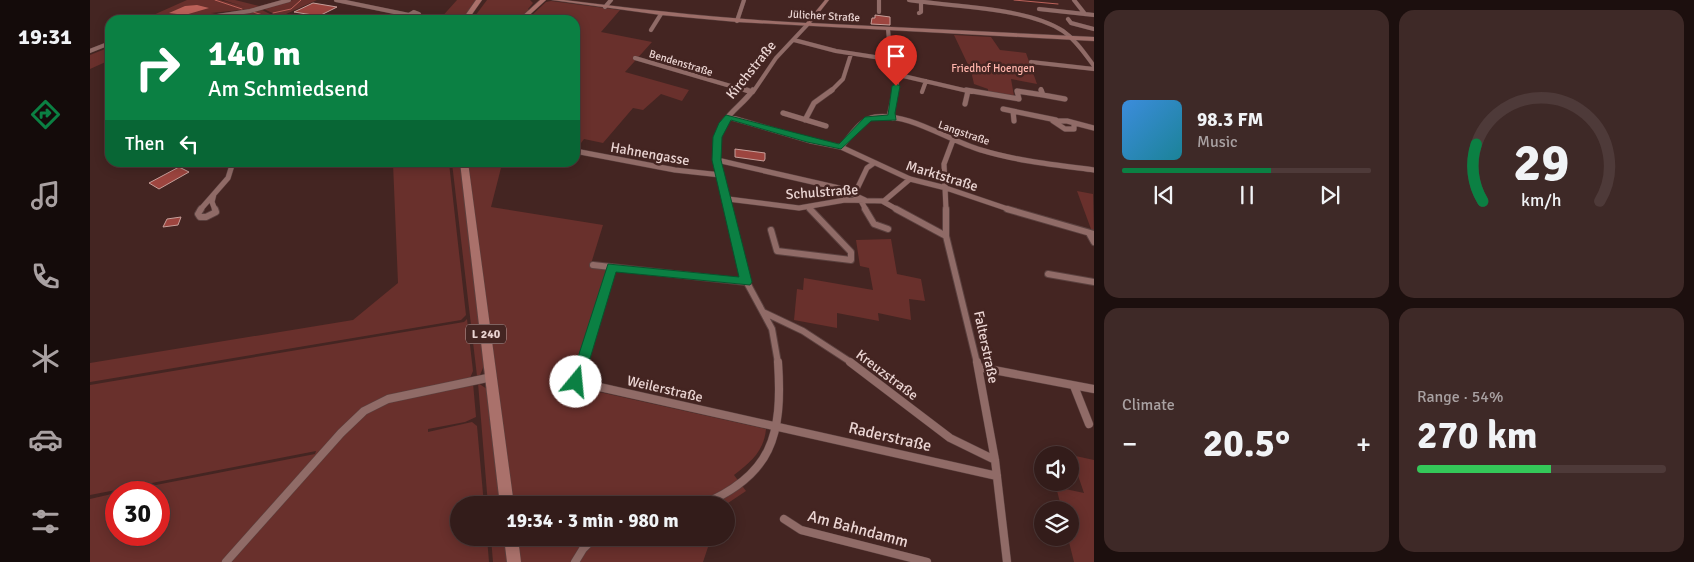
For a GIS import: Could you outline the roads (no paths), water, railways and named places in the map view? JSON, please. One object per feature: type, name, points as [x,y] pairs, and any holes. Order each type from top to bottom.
[{"type":"main road","points":[[472,15],[481,0]]},
{"type":"main road","points":[[469,15],[481,0]]},
{"type":"main road","points":[[533,0],[538,5]]},
{"type":"main road","points":[[527,15],[543,0]]},
{"type":"main road","name":"Jülicher Straße","points":[[554,0],[661,14],[737,21],[1094,39]]},
{"type":"main road","points":[[807,25],[827,0]]},
{"type":"main road","name":"L 240","points":[[465,167],[506,496]]},
{"type":"main road","points":[[512,546],[514,562]]},
{"type":"street","points":[[247,11],[284,0]]},
{"type":"street","points":[[226,15],[289,0]]},
{"type":"street","points":[[336,0],[409,15]]},
{"type":"street","points":[[605,7],[611,0]]},
{"type":"street","points":[[737,21],[744,0]]},
{"type":"street","points":[[879,0],[879,12]]},
{"type":"street","points":[[909,0],[1036,20],[1056,26],[1072,39],[1094,66]]},
{"type":"street","points":[[1074,0],[1085,14]]},
{"type":"street","points":[[919,13],[921,12],[921,1]]},
{"type":"street","points":[[1039,9],[1094,15]]},
{"type":"street","points":[[651,30],[661,14]]},
{"type":"street","points":[[1068,19],[1071,22],[1094,30]]},
{"type":"street","name":"Kirchstraße","points":[[722,496],[729,493],[751,476],[766,458],[776,427],[779,391],[778,358],[772,330],[746,282],[728,199],[717,160],[717,137],[723,123],[752,92],[776,58],[807,25]]},
{"type":"street","points":[[888,29],[890,51],[900,68],[890,113],[893,118]]},
{"type":"street","points":[[794,40],[851,54],[894,60]]},
{"type":"street","points":[[90,52],[105,46]]},
{"type":"street","points":[[805,120],[814,103],[835,88],[843,79],[851,54]]},
{"type":"street","name":"Bendenstraße","points":[[635,58],[752,92]]},
{"type":"street","points":[[1031,62],[1094,69]]},
{"type":"street","points":[[899,75],[968,91],[1019,99],[1016,91],[1065,99]]},
{"type":"street","points":[[922,92],[926,81]]},
{"type":"street","points":[[1041,89],[1042,95]]},
{"type":"street","points":[[965,104],[968,91]]},
{"type":"street","points":[[1003,109],[1068,121],[1074,125],[1094,128]]},
{"type":"street","points":[[1013,111],[1014,121]]},
{"type":"street","points":[[783,113],[826,126]]},
{"type":"street","name":"Marktstraße","points":[[729,117],[810,141],[841,147],[910,179],[946,188],[1020,213],[1091,233]]},
{"type":"street","name":"Langstraße","points":[[841,147],[868,119],[880,117],[893,118],[1005,156],[1094,170]]},
{"type":"street","points":[[1056,120],[1053,123],[1065,129],[1074,129],[1074,125]]},
{"type":"street","name":"Falterstraße","points":[[954,140],[948,149],[944,164],[946,236],[978,367],[995,460],[1007,562]]},
{"type":"street","name":"Hahnengasse","points":[[580,152],[682,171],[721,176]]},
{"type":"street","points":[[717,160],[804,179],[848,191],[864,201],[874,224],[888,229]]},
{"type":"street","points":[[848,191],[857,189],[867,168],[874,163]]},
{"type":"street","points":[[214,194],[228,178],[231,167]]},
{"type":"street","points":[[910,179],[882,201],[946,236]]},
{"type":"street","points":[[845,200],[848,191]]},
{"type":"street","name":"Schulstraße","points":[[728,199],[789,208],[845,200],[882,201]]},
{"type":"street","points":[[771,230],[775,251],[840,260],[852,258],[851,252],[808,206]]},
{"type":"street","points":[[1091,233],[1094,242]]},
{"type":"street","points":[[593,265],[746,282]]},
{"type":"street","name":"Weilerstraße","points":[[612,267],[576,382],[776,427]]},
{"type":"street","points":[[1048,274],[1094,282]]},
{"type":"street","name":"Kreuzstraße","points":[[763,312],[819,340],[947,436],[971,450],[995,460]]},
{"type":"street","points":[[978,367],[1094,390]]},
{"type":"street","points":[[226,562],[340,433],[364,411],[388,399],[492,377]]},
{"type":"street","points":[[1074,386],[1089,424]]},
{"type":"street","name":"Raderstraße","points":[[776,427],[997,476]]},
{"type":"street","name":"Am Bahndamm","points":[[784,519],[801,530],[927,562]]},
{"type":"street","points":[[575,562],[586,546]]},
{"type":"waterway","points":[[215,0],[242,9]]},
{"type":"waterway","points":[[273,13],[291,9],[301,0]]},
{"type":"waterway","points":[[1014,0],[1058,4]]},
{"type":"waterway","points":[[253,12],[263,15]]},
{"type":"park label","name":"Friedhof Hoengen","points":[[993,68]]}]
